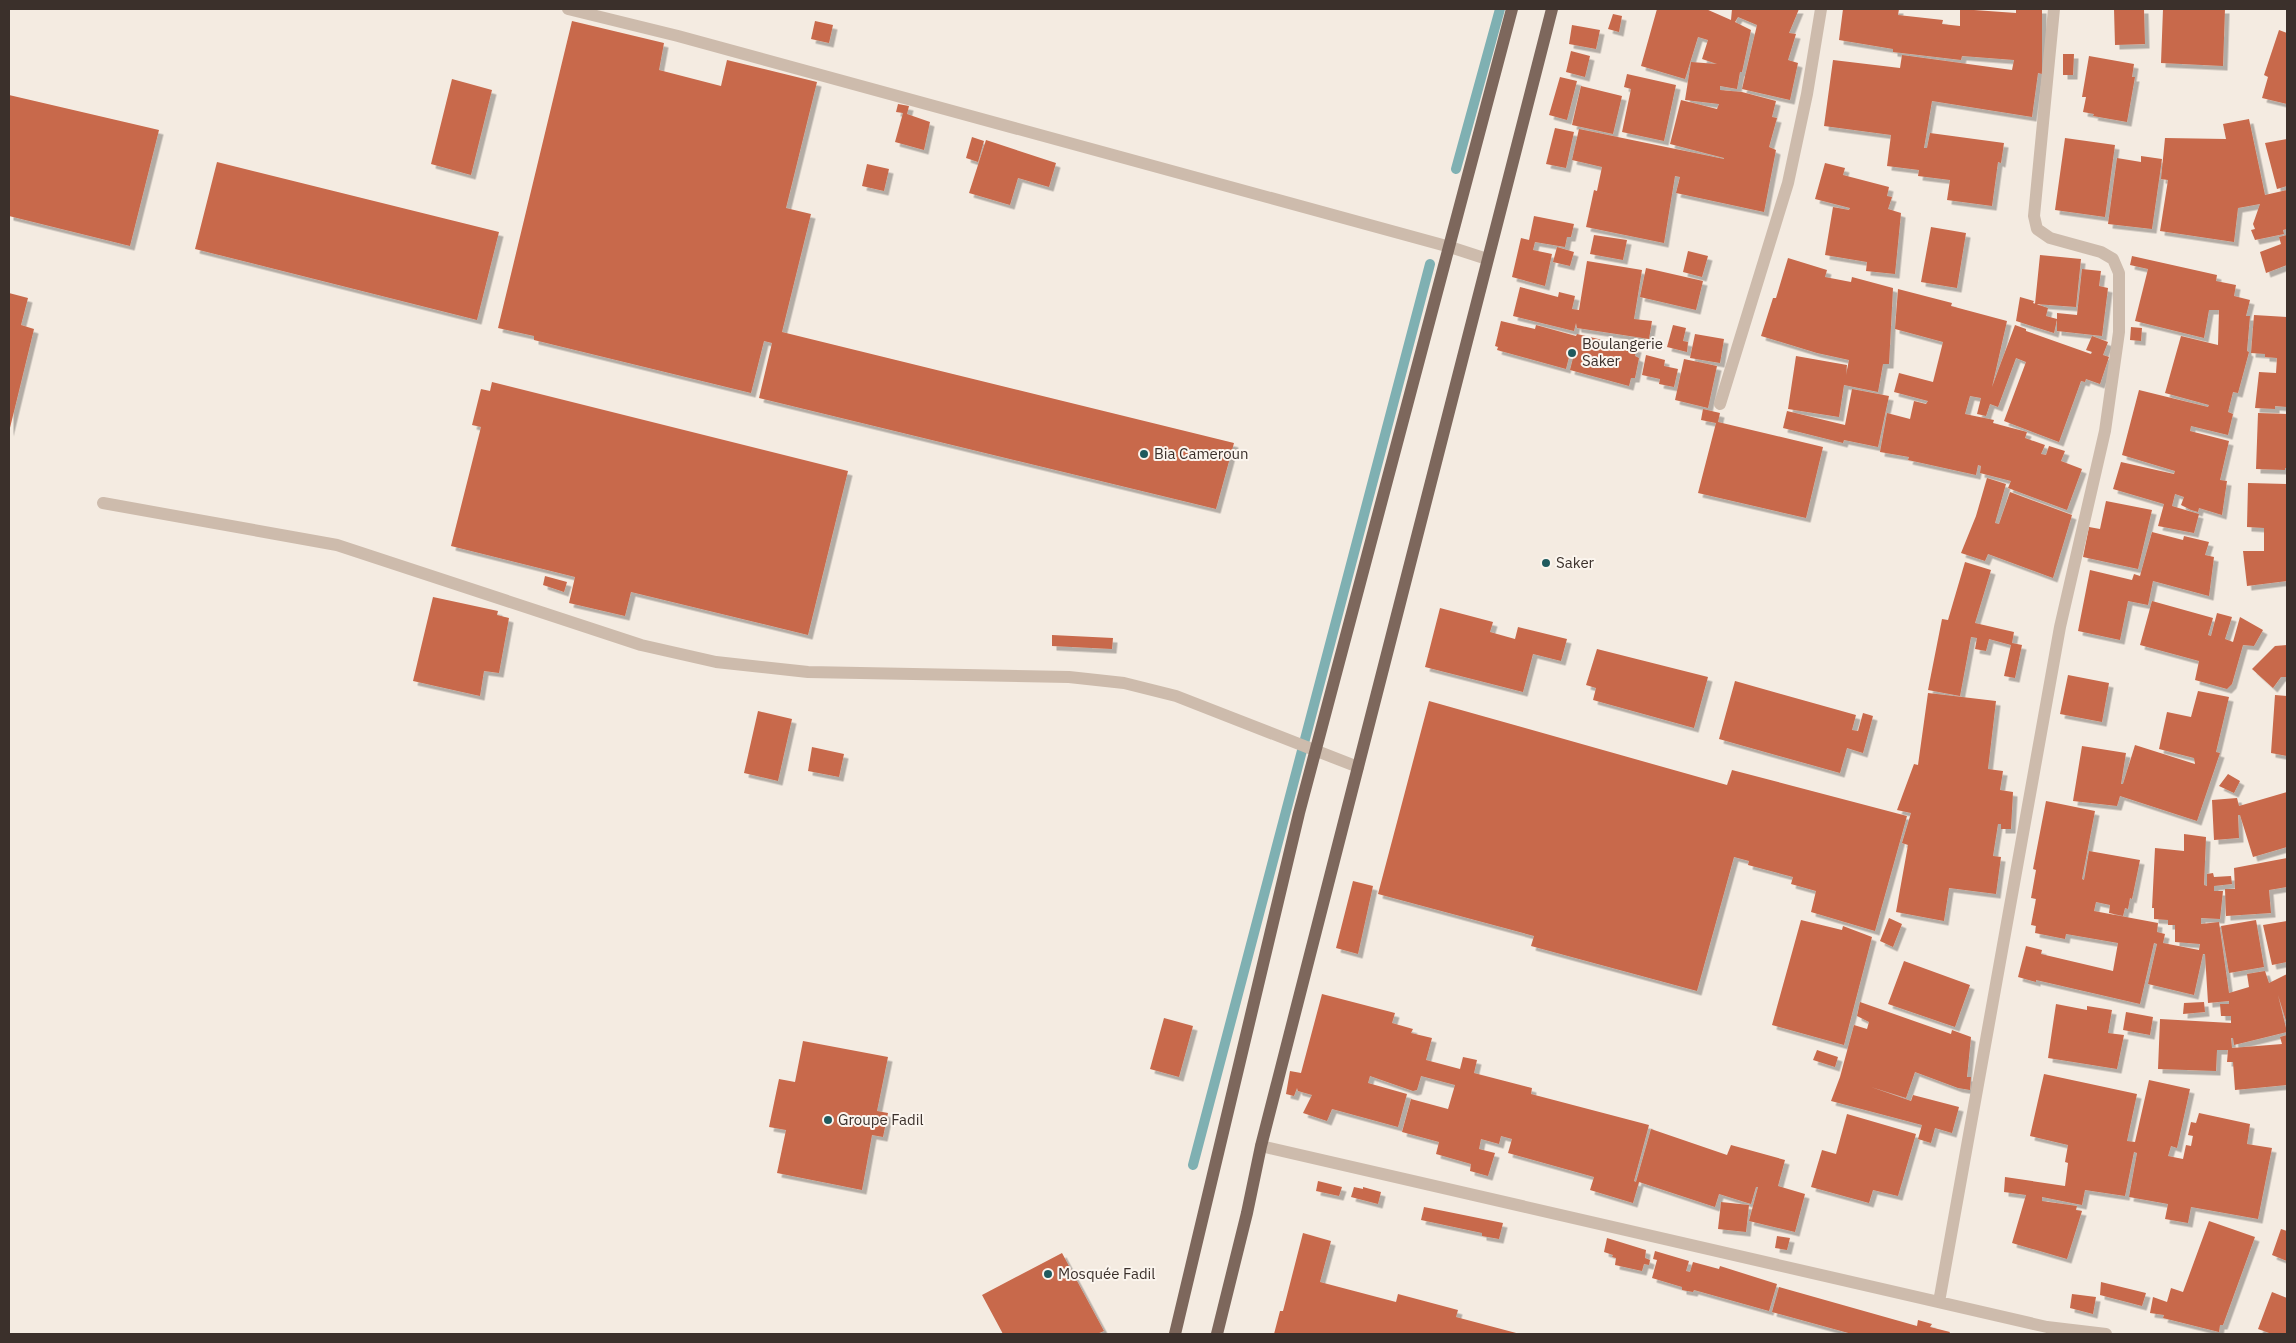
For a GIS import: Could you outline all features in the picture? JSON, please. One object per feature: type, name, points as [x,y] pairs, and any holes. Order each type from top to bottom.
[{"type":"main road","points":[[1175,1334],[1299,813],[1512,9]]},
{"type":"main road","points":[[1217,1334],[1247,1213],[1261,1146],[1552,9]]},
{"type":"street","points":[[568,9],[688,39],[1450,247],[1487,259]]},
{"type":"street","points":[[1720,404],[1788,183],[1808,94],[1821,9]]},
{"type":"street","points":[[1939,1302],[2060,627],[2105,431],[2119,332],[2119,273],[2114,259],[2101,252],[2050,238],[2037,229],[2034,216],[2054,9]]},
{"type":"street","points":[[103,503],[337,545],[641,645],[716,662],[808,672],[1069,677],[1124,683],[1176,696],[1358,767]]},
{"type":"street","points":[[1261,1146],[1939,1302],[2047,1331],[2106,1334]]},
{"type":"building","points":[[1657,9],[1706,9],[1731,20],[1732,9],[1799,9],[1789,33],[1796,34],[1788,60],[1798,63],[1790,100],[1742,89],[1757,25],[1738,17],[1735,22],[1751,30],[1742,72],[1740,72],[1737,89],[1720,86],[1720,90],[1742,92],[1776,101],[1772,117],[1777,118],[1769,147],[1776,150],[1764,212],[1676,193],[1680,177],[1675,176],[1664,243],[1586,227],[1594,190],[1597,191],[1602,167],[1572,160],[1579,129],[1724,159],[1670,144],[1681,100],[1717,109],[1719,104],[1685,100],[1691,62],[1717,64],[1702,59],[1708,40],[1698,37],[1685,79],[1641,66]]},
{"type":"building","points":[[1843,9],[1899,9],[1898,15],[1943,20],[1942,24],[1960,26],[1960,9],[2016,13],[2016,9],[2042,9],[2042,74],[2038,73],[2032,117],[1932,101],[1924,148],[1927,148],[1930,133],[2004,143],[2001,163],[1998,162],[1992,206],[1947,200],[1950,180],[1918,176],[1919,170],[1887,166],[1891,135],[1824,126],[1833,60],[1900,68],[1902,55],[2012,70],[2014,60],[1962,56],[1961,60],[1893,52],[1893,49],[1839,40]]},
{"type":"building","points":[[2114,9],[2144,9],[2145,44],[2115,45]]},
{"type":"building","points":[[2163,9],[2225,9],[2223,66],[2161,63]]},
{"type":"building","points":[[1613,14],[1622,16],[1619,32],[1608,29]]},
{"type":"building","points":[[572,21],[664,43],[659,70],[721,86],[727,60],[817,82],[786,208],[811,214],[782,332],[1234,443],[1216,509],[759,398],[772,343],[764,341],[751,393],[534,340],[534,336],[498,328]]},
{"type":"building","points":[[815,21],[833,25],[829,43],[811,39]]},
{"type":"building","points":[[1572,25],[1600,30],[1596,49],[1569,44]]},
{"type":"building","points":[[2279,30],[2287,33],[2287,104],[2262,98],[2268,77],[2264,75]]},
{"type":"building","points":[[1571,51],[1590,56],[1585,77],[1566,72]]},
{"type":"building","points":[[2063,54],[2074,54],[2073,75],[2063,75]]},
{"type":"building","points":[[2089,56],[2134,64],[2132,77],[2135,77],[2127,122],[2093,116],[2094,114],[2083,112],[2086,97],[2082,97]]},
{"type":"building","points":[[1627,74],[1676,85],[1664,141],[1622,132],[1631,89],[1624,87]]},
{"type":"building","points":[[1560,77],[1577,81],[1567,120],[1549,115]]},
{"type":"building","points":[[452,79],[492,90],[471,175],[431,164]]},
{"type":"building","points":[[1581,86],[1622,96],[1613,134],[1572,125]]},
{"type":"building","points":[[9,95],[159,130],[130,246],[9,216]]},
{"type":"building","points":[[898,104],[909,106],[907,114],[930,122],[924,150],[895,142],[903,113],[896,112]]},
{"type":"building","points":[[2249,119],[2265,195],[2287,190],[2287,229],[2283,230],[2284,234],[2255,240],[2251,230],[2255,229],[2253,224],[2260,204],[2238,208],[2234,242],[2160,231],[2168,180],[2161,179],[2165,138],[2226,139],[2223,124]]},
{"type":"building","points":[[1555,128],[1574,132],[1566,168],[1546,164]]},
{"type":"building","points":[[972,137],[984,141],[978,162],[966,158]]},
{"type":"building","points":[[2065,138],[2115,145],[2105,217],[2055,210]]},
{"type":"building","points":[[2287,139],[2287,186],[2277,189],[2265,143]]},
{"type":"building","points":[[986,140],[1056,163],[1049,187],[1018,178],[1010,205],[969,193]]},
{"type":"building","points":[[2141,156],[2162,159],[2152,229],[2108,224],[2117,158],[2141,162]]},
{"type":"building","points":[[217,162],[499,232],[477,320],[195,249]]},
{"type":"building","points":[[1825,163],[1845,168],[1843,175],[1889,187],[1887,196],[1892,197],[1888,209],[1901,213],[1895,274],[1866,271],[1867,262],[1825,255],[1833,207],[1849,210],[1850,208],[1815,199]]},
{"type":"building","points":[[867,164],[889,169],[884,191],[862,186]]},
{"type":"building","points":[[1534,216],[1574,224],[1571,237],[1567,237],[1565,247],[1535,242],[1533,250],[1552,254],[1545,286],[1512,277],[1521,238],[1529,240]]},
{"type":"building","points":[[1931,227],[1966,233],[1957,288],[1921,282]]},
{"type":"building","points":[[1594,235],[1627,240],[1623,260],[1590,254]]},
{"type":"building","points":[[2287,235],[2287,265],[2266,273],[2260,252],[2281,244],[2279,237]]},
{"type":"building","points":[[1557,247],[1574,252],[1570,266],[1553,262]]},
{"type":"building","points":[[1688,251],[1708,256],[1702,277],[1683,272]]},
{"type":"building","points":[[2040,255],[2081,259],[2076,307],[2035,304]]},
{"type":"building","points":[[2132,256],[2217,275],[2216,281],[2236,285],[2234,296],[2250,300],[2246,316],[2250,316],[2247,351],[2249,352],[2238,393],[2233,392],[2228,412],[2233,414],[2228,435],[2191,426],[2190,431],[2229,441],[2220,480],[2227,481],[2222,515],[2199,508],[2198,512],[2191,510],[2181,505],[2184,497],[2175,494],[2172,506],[2199,514],[2194,533],[2158,526],[2164,504],[2113,489],[2121,462],[2174,474],[2175,471],[2122,455],[2139,390],[2208,407],[2209,405],[2165,393],[2181,336],[2218,345],[2219,310],[2209,310],[2204,338],[2135,321],[2148,269],[2130,265]]},
{"type":"building","points":[[1788,258],[1827,270],[1825,277],[1851,282],[1852,277],[1893,288],[1889,364],[1883,364],[1878,392],[1844,385],[1839,417],[1788,409],[1796,356],[1847,365],[1846,375],[1849,360],[1817,353],[1761,336],[1773,298],[1776,298]]},
{"type":"building","points":[[1587,261],[1642,270],[1634,319],[1652,321],[1649,339],[1577,328],[1576,323],[1574,331],[1513,316],[1520,287],[1558,297],[1559,292],[1575,296],[1572,309],[1579,310]]},
{"type":"building","points":[[1646,268],[1703,281],[1696,310],[1640,297]]},
{"type":"building","points":[[2082,269],[2101,271],[2099,286],[2108,288],[2102,336],[2057,331],[2057,320],[2054,333],[2016,321],[2020,297],[2048,308],[2046,316],[2057,319],[2057,313],[2077,315]]},
{"type":"building","points":[[1898,289],[1952,303],[1951,306],[2007,321],[1992,387],[2015,325],[2026,329],[2026,331],[2091,354],[2092,352],[2086,350],[2092,336],[2108,342],[2103,355],[2109,357],[2100,384],[2086,379],[2085,382],[2081,381],[2059,442],[2004,421],[2026,362],[2016,358],[1998,407],[1990,404],[1986,416],[1977,414],[1981,398],[1970,396],[1965,414],[1994,420],[1993,423],[2027,432],[2025,438],[2045,445],[2041,454],[2046,455],[2049,446],[2065,451],[2061,461],[2082,469],[2067,510],[2008,488],[2011,481],[1980,473],[1981,466],[1978,465],[1976,475],[1908,460],[1909,457],[1880,452],[1887,413],[1910,419],[1914,401],[1926,404],[1928,401],[1894,392],[1899,373],[1933,382],[1943,342],[1895,329]]},
{"type":"building","points":[[9,293],[28,298],[21,325],[34,329],[9,432]]},
{"type":"building","points":[[2254,315],[2287,317],[2287,407],[2275,406],[2275,409],[2255,408],[2259,372],[2276,373],[2277,358],[2265,357],[2265,354],[2251,353]]},
{"type":"building","name":"Boulangerie Saker","points":[[1501,321],[1535,329],[1536,325],[1576,336],[1577,334],[1637,348],[1635,356],[1639,358],[1635,378],[1631,378],[1629,386],[1570,370],[1573,358],[1569,357],[1566,369],[1497,350],[1498,347],[1495,346]]},
{"type":"building","points":[[1673,325],[1686,328],[1683,341],[1688,342],[1687,352],[1667,347]]},
{"type":"building","points":[[2131,327],[2142,328],[2141,341],[2130,340]]},
{"type":"building","points":[[1695,334],[1724,339],[1720,363],[1690,358]]},
{"type":"building","points":[[1646,355],[1665,360],[1664,366],[1678,369],[1674,387],[1659,384],[1660,379],[1642,375]]},
{"type":"building","points":[[1684,359],[1717,366],[1708,408],[1675,400]]},
{"type":"building","points":[[492,382],[848,471],[808,635],[631,592],[625,616],[569,603],[575,577],[451,546],[481,427],[472,425],[481,389],[490,391]]},
{"type":"building","points":[[1852,389],[1889,396],[1878,447],[1844,440],[1843,443],[1783,428],[1787,411],[1845,425]]},
{"type":"building","points":[[1703,409],[1720,413],[1718,422],[1823,447],[1806,518],[1698,493],[1716,423],[1701,420]]},
{"type":"building","points":[[2258,413],[2287,414],[2287,468],[2285,470],[2256,469]]},
{"type":"building","points":[[1987,478],[2006,484],[1995,523],[1999,524],[2010,492],[2072,515],[2053,578],[1988,554],[1985,561],[1961,553],[1976,516]]},
{"type":"building","points":[[2248,483],[2287,484],[2287,581],[2247,586],[2243,551],[2264,551],[2264,528],[2247,527]]},
{"type":"building","points":[[2106,501],[2152,510],[2138,569],[2083,557],[2089,527],[2100,529]]},
{"type":"building","points":[[2152,532],[2183,540],[2184,536],[2209,542],[2205,555],[2214,557],[2209,596],[2153,581],[2148,605],[2128,601],[2120,640],[2078,631],[2090,570],[2132,580],[2134,574],[2140,576]]},
{"type":"building","points":[[1965,562],[1991,570],[1975,623],[2014,632],[2012,643],[2022,645],[2015,678],[2004,676],[2011,645],[1989,639],[1986,651],[1975,649],[1977,638],[1971,637],[1960,696],[1928,690],[1942,619],[1948,620]]},
{"type":"building","points":[[545,576],[567,582],[564,592],[543,585]]},
{"type":"building","points":[[433,597],[498,611],[497,615],[509,618],[499,673],[484,671],[480,696],[413,681]]},
{"type":"building","points":[[2152,601],[2213,618],[2208,635],[2211,636],[2217,613],[2232,617],[2225,639],[2233,642],[2240,617],[2263,630],[2254,646],[2243,645],[2232,684],[2227,689],[2195,680],[2199,661],[2140,645]]},
{"type":"building","points":[[1440,608],[1493,622],[1490,632],[1515,639],[1518,627],[1567,639],[1561,661],[1533,654],[1523,692],[1425,667]]},
{"type":"building","points":[[1052,635],[1113,638],[1112,649],[1052,646]]},
{"type":"building","points":[[2287,645],[2287,677],[2281,677],[2273,688],[2252,669],[2275,646]]},
{"type":"building","points":[[1597,649],[1708,677],[1694,728],[1593,700],[1596,688],[1586,685]]},
{"type":"building","points":[[2068,675],[2109,683],[2102,722],[2060,714]]},
{"type":"building","points":[[1735,681],[1856,715],[1852,730],[1858,731],[1863,713],[1873,716],[1863,753],[1847,748],[1840,773],[1719,739]]},
{"type":"building","points":[[2198,691],[2229,697],[2216,752],[2220,753],[2197,821],[2120,796],[2117,806],[2073,801],[2082,746],[2126,753],[2121,784],[2123,784],[2135,745],[2195,764],[2194,758],[2159,749],[2167,712],[2191,717]]},
{"type":"building","points":[[1928,693],[1996,701],[1988,769],[2003,771],[2000,790],[2013,792],[2011,829],[2001,829],[2001,824],[1998,824],[1993,856],[2001,857],[1996,894],[1949,888],[1944,921],[1896,912],[1908,845],[1902,843],[1911,813],[1897,810],[1914,764],[1918,765]]},
{"type":"building","points":[[2275,695],[2287,696],[2287,756],[2271,753]]},
{"type":"building","points":[[1429,701],[1727,785],[1732,770],[1907,816],[1875,931],[1811,912],[1816,891],[1791,884],[1793,877],[1748,865],[1749,861],[1734,857],[1697,991],[1531,946],[1534,936],[1378,894]]},
{"type":"building","points":[[758,711],[792,719],[778,781],[744,773]]},
{"type":"building","points":[[812,747],[844,754],[839,777],[808,771]]},
{"type":"building","points":[[2228,774],[2240,781],[2234,793],[2219,786]]},
{"type":"building","points":[[2287,792],[2287,847],[2253,857],[2240,815],[2238,815],[2239,838],[2214,840],[2212,800],[2237,798],[2239,806]]},
{"type":"building","points":[[2046,801],[2095,811],[2082,879],[2084,880],[2089,851],[2140,860],[2132,899],[2130,898],[2128,909],[2125,908],[2123,916],[2109,913],[2110,905],[2096,902],[2094,911],[2158,923],[2157,932],[2165,934],[2163,943],[2199,950],[2200,944],[2175,942],[2175,925],[2168,925],[2168,920],[2154,919],[2154,908],[2152,908],[2155,848],[2184,851],[2184,834],[2206,837],[2204,885],[2207,886],[2207,874],[2213,873],[2214,877],[2231,876],[2232,884],[2214,886],[2214,891],[2223,891],[2220,919],[2201,918],[2201,924],[2219,922],[2229,993],[2249,987],[2247,974],[2265,971],[2269,983],[2287,974],[2287,1024],[2278,995],[2287,1032],[2234,1045],[2233,1038],[2231,1038],[2232,1048],[2282,1044],[2280,1037],[2287,1035],[2287,1085],[2235,1090],[2233,1062],[2227,1062],[2228,1050],[2217,1050],[2216,1071],[2158,1069],[2160,1019],[2231,1023],[2231,1016],[2221,1016],[2220,1004],[2229,1004],[2229,1001],[2208,1003],[2205,954],[2203,954],[2194,995],[2148,984],[2157,944],[2154,943],[2140,1004],[2018,977],[2026,946],[2042,950],[2041,954],[2113,971],[2118,943],[2066,934],[2065,939],[2035,933],[2036,926],[2031,925],[2036,899],[2031,898],[2036,870],[2033,869]]},
{"type":"building","points":[[2287,858],[2287,887],[2269,890],[2271,913],[2226,916],[2225,889],[2235,889],[2234,868]]},
{"type":"building","points":[[1353,881],[1373,886],[1358,954],[1336,948]]},
{"type":"building","points":[[1889,918],[1902,924],[1893,947],[1880,941]]},
{"type":"building","points":[[1801,920],[1842,930],[1843,926],[1872,937],[1844,1045],[1772,1025]]},
{"type":"building","points":[[2256,920],[2264,967],[2229,973],[2221,926]]},
{"type":"building","points":[[2287,921],[2287,962],[2272,965],[2263,925]]},
{"type":"building","points":[[1904,961],[1970,985],[1955,1027],[1888,1004]]},
{"type":"building","points":[[1322,994],[1395,1013],[1392,1023],[1413,1029],[1411,1033],[1432,1038],[1426,1060],[1460,1069],[1463,1057],[1477,1060],[1474,1073],[1532,1088],[1531,1094],[1649,1125],[1634,1181],[1636,1182],[1651,1129],[1727,1155],[1731,1145],[1785,1160],[1778,1186],[1805,1194],[1795,1232],[1749,1221],[1758,1187],[1756,1187],[1751,1204],[1719,1194],[1715,1207],[1639,1182],[1633,1203],[1590,1190],[1594,1177],[1508,1153],[1512,1139],[1501,1136],[1499,1144],[1481,1139],[1479,1149],[1495,1153],[1488,1176],[1470,1171],[1471,1164],[1436,1154],[1439,1142],[1402,1132],[1411,1099],[1448,1109],[1455,1085],[1421,1076],[1417,1090],[1413,1091],[1370,1076],[1368,1083],[1407,1094],[1398,1127],[1332,1109],[1327,1121],[1303,1113],[1312,1095],[1298,1091],[1297,1088],[1294,1096],[1286,1094],[1290,1071],[1301,1073]]},
{"type":"building","points":[[1860,1002],[1951,1034],[1952,1030],[1971,1037],[1967,1077],[1971,1077],[1970,1090],[1958,1088],[1915,1072],[1906,1098],[1871,1087],[1911,1101],[1913,1095],[1959,1107],[1952,1133],[1935,1128],[1931,1143],[1918,1139],[1922,1125],[1831,1101],[1840,1077],[1854,1025],[1867,1029],[1869,1022],[1857,1016]]},
{"type":"building","points":[[2204,1002],[2205,1012],[2183,1014],[2184,1003]]},
{"type":"building","points":[[2056,1004],[2087,1010],[2087,1006],[2112,1010],[2108,1033],[2124,1035],[2117,1069],[2048,1058]]},
{"type":"building","points":[[2126,1012],[2153,1017],[2150,1035],[2123,1030]]},
{"type":"building","points":[[1164,1018],[1193,1026],[1179,1077],[1150,1069]]},
{"type":"building","name":"Groupe Fadil","points":[[803,1041],[888,1057],[877,1111],[888,1113],[883,1137],[872,1135],[862,1190],[777,1173],[786,1130],[769,1127],[779,1079],[795,1082]]},
{"type":"building","points":[[1817,1050],[1838,1057],[1835,1067],[1813,1060]]},
{"type":"building","points":[[2044,1074],[2137,1094],[2127,1141],[2135,1142],[2149,1080],[2190,1089],[2177,1148],[2171,1146],[2168,1156],[2183,1159],[2186,1145],[2191,1146],[2193,1136],[2188,1135],[2191,1122],[2196,1123],[2199,1113],[2250,1124],[2247,1144],[2272,1148],[2258,1219],[2191,1207],[2188,1223],[2165,1219],[2168,1204],[2129,1197],[2137,1153],[2134,1152],[2125,1196],[2085,1190],[2082,1205],[2042,1197],[2042,1201],[2077,1206],[2076,1210],[2082,1211],[2067,1259],[2012,1243],[2026,1195],[2004,1192],[2005,1177],[2065,1186],[2068,1163],[2065,1162],[2068,1145],[2030,1136]]},
{"type":"building","points":[[1847,1114],[1916,1134],[1898,1196],[1873,1190],[1869,1203],[1811,1187],[1822,1150],[1836,1154]]},
{"type":"building","points":[[1318,1181],[1342,1187],[1339,1196],[1316,1191]]},
{"type":"building","points":[[1354,1187],[1363,1189],[1363,1187],[1381,1192],[1378,1204],[1351,1197]]},
{"type":"building","points":[[1721,1202],[1749,1205],[1746,1232],[1718,1229]]},
{"type":"building","points":[[1424,1207],[1503,1223],[1499,1239],[1482,1236],[1482,1233],[1421,1220]]},
{"type":"building","points":[[2209,1221],[2255,1237],[2223,1325],[2220,1325],[2219,1332],[2163,1318],[2164,1315],[2150,1313],[2153,1297],[2167,1302],[2171,1288],[2183,1292]]},
{"type":"building","points":[[2281,1229],[2287,1231],[2287,1261],[2272,1255]]},
{"type":"building","points":[[1303,1233],[1331,1241],[1320,1282],[1396,1302],[1398,1294],[1458,1310],[1456,1317],[1520,1334],[1274,1334],[1280,1311],[1283,1311]]},
{"type":"building","points":[[1777,1236],[1790,1238],[1787,1250],[1775,1248]]},
{"type":"building","points":[[1607,1238],[1646,1250],[1645,1258],[1650,1260],[1649,1265],[1644,1264],[1642,1271],[1615,1265],[1616,1258],[1604,1252]]},
{"type":"building","points":[[1655,1251],[1689,1261],[1686,1271],[1690,1272],[1693,1262],[1719,1269],[1720,1266],[1777,1284],[1769,1311],[1694,1290],[1693,1292],[1682,1290],[1682,1287],[1652,1278],[1657,1260],[1653,1259]]},
{"type":"building","name":"Mosquée Fadil","points":[[1062,1253],[1104,1331],[1097,1334],[1003,1334],[982,1295]]},
{"type":"building","points":[[2101,1282],[2146,1293],[2142,1306],[2100,1295]]},
{"type":"building","points":[[1779,1287],[1917,1326],[1918,1320],[1932,1324],[1930,1327],[1950,1332],[1949,1334],[1852,1334],[1772,1312]]},
{"type":"building","points":[[2272,1292],[2287,1298],[2287,1334],[2272,1334],[2258,1329]]},
{"type":"building","points":[[2072,1294],[2096,1297],[2093,1314],[2070,1308]]},
{"type":"waterway","points":[[1456,169],[1500,9]]},
{"type":"waterway","points":[[1193,1165],[1430,264]]},
{"type":"place","name":"Boulangerie Saker","points":[[1572,353]]},
{"type":"place","name":"Bia Cameroun","points":[[1144,454]]},
{"type":"place","name":"Saker","points":[[1546,563]]},
{"type":"place","name":"Groupe Fadil","points":[[828,1120]]},
{"type":"place","name":"Mosquée Fadil","points":[[1048,1274]]}]
